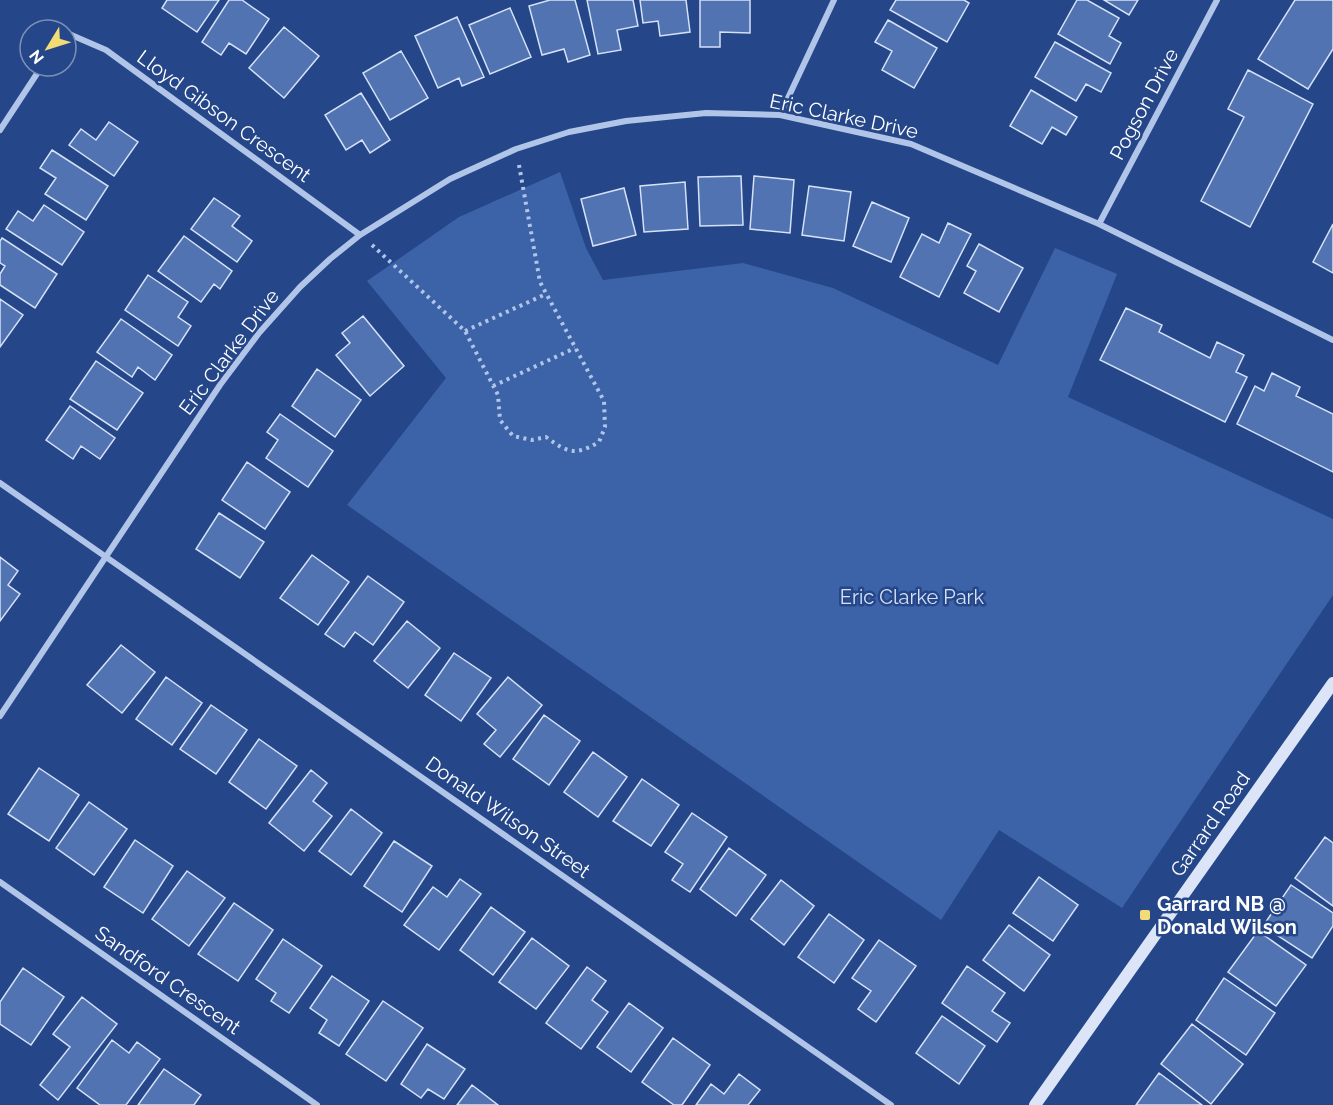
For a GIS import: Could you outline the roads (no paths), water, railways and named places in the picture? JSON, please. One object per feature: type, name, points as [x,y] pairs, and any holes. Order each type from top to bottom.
[{"type":"street","points":[[780,115],[834,0]]},
{"type":"street","name":"Pogson Drive","points":[[1099,224],[1217,0]]},
{"type":"street","name":"Lloyd Gibson Crescent","points":[[78,38],[106,50],[360,235]]},
{"type":"street","points":[[0,130],[34,78]]},
{"type":"street","name":"Eric Clarke Drive","points":[[0,716],[220,385],[259,333],[300,287],[360,235],[450,179],[516,149],[569,132],[626,121],[706,113],[780,115],[910,144],[1099,224],[1333,340]]},
{"type":"street","points":[[0,483],[107,557]]},
{"type":"street","name":"Donald Wilson Street","points":[[107,557],[891,1105]]},
{"type":"street","name":"Garrard Road","points":[[1035,1105],[1333,683]]},
{"type":"street","name":"Sandford Crescent","points":[[0,882],[317,1105]]},
{"type":"place","name":"Garrard NB @ Donald Wilson","points":[[1145,915]]},
{"type":"park label","name":"Eric Clarke Park","points":[[912,597]]}]
